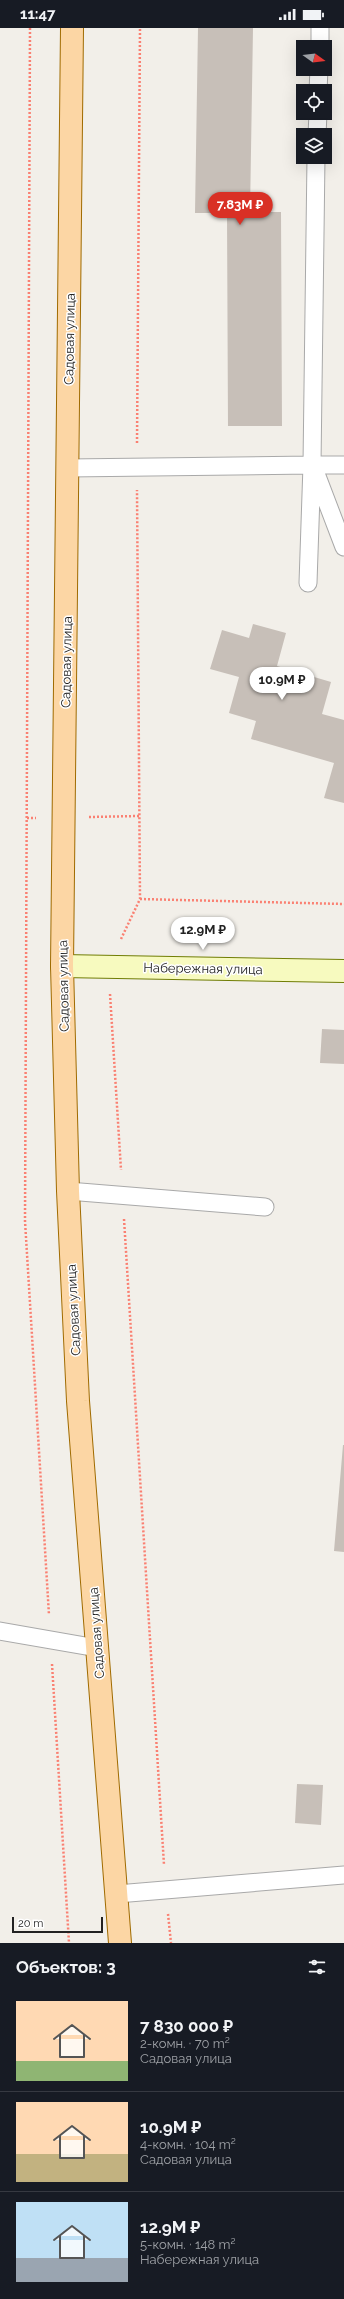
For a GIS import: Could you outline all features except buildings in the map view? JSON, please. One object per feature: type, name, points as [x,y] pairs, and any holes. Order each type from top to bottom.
[{"type":"main road","name":"Садовая улица","points":[[72,28],[62,966],[68,1191],[78,1401],[120,1943]]},
{"type":"main road","name":"Набережная улица","points":[[62,966],[344,971]]},
{"type":"lane","points":[[320,28],[320,40]]},
{"type":"lane","points":[[308,583],[312,466],[316,164]]},
{"type":"lane","points":[[68,468],[344,465]]},
{"type":"lane","points":[[312,466],[344,547]]},
{"type":"lane","points":[[68,1191],[266,1207]]},
{"type":"lane","points":[[0,1631],[97,1648]]},
{"type":"lane","points":[[117,1894],[344,1875]]},
{"type":"path","points":[[140,28],[137,468],[140,899],[108,967],[166,1890],[171,1943]]},
{"type":"path","points":[[140,899],[344,904]]}]
